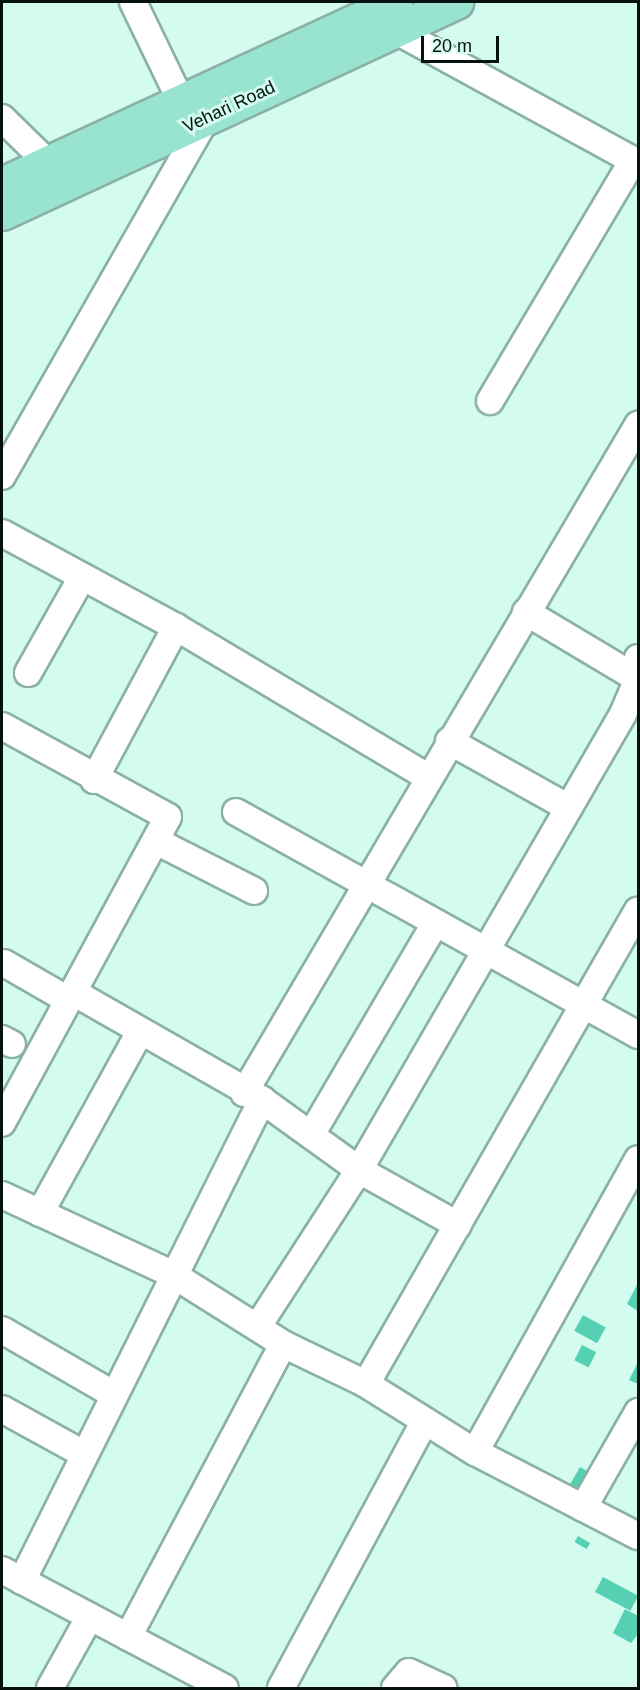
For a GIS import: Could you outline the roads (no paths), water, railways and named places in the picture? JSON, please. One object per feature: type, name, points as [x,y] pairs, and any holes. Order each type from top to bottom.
[{"type":"main road","name":"Vehari Road","points":[[2,184],[47,162],[395,16],[456,2]]},
{"type":"main road","name":"Vehari Road","points":[[2,213],[207,117],[395,16]]},
{"type":"street","points":[[133,2],[179,97]]},
{"type":"street","points":[[395,16],[636,162],[490,401]]},
{"type":"street","points":[[2,476],[207,117]]},
{"type":"street","points":[[2,118],[47,162]]},
{"type":"street","points":[[225,1689],[12,1576],[84,1454],[172,1274],[253,1097],[364,884],[639,425]]},
{"type":"street","points":[[2,533],[176,627],[428,777]]},
{"type":"street","points":[[28,673],[82,577]]},
{"type":"street","points":[[258,1326],[359,1170],[486,953],[569,808],[638,668],[526,612]]},
{"type":"street","points":[[94,780],[176,627]]},
{"type":"street","points":[[2,726],[94,780],[168,817],[2,1123]]},
{"type":"street","points":[[449,741],[569,808]]},
{"type":"street","points":[[236,812],[583,1007],[639,1035]]},
{"type":"street","points":[[156,841],[254,891]]},
{"type":"street","points":[[366,1384],[639,910]]},
{"type":"street","points":[[311,1135],[435,924]]},
{"type":"street","points":[[4,963],[140,1032],[253,1097],[359,1170],[459,1225]]},
{"type":"street","points":[[40,1213],[140,1032]]},
{"type":"street","points":[[475,1452],[639,1159]]},
{"type":"street","points":[[2,1195],[172,1274],[258,1326],[283,1344],[366,1384],[475,1452],[639,1536]]},
{"type":"street","points":[[2,1330],[113,1394]]},
{"type":"street","points":[[128,1637],[283,1344]]},
{"type":"street","points":[[2,1409],[84,1454]]},
{"type":"street","points":[[584,1508],[639,1412]]},
{"type":"street","points":[[281,1689],[425,1421]]},
{"type":"street","points":[[50,1689],[89,1618]]},
{"type":"street","points":[[395,1689],[409,1672],[443,1689]]}]
